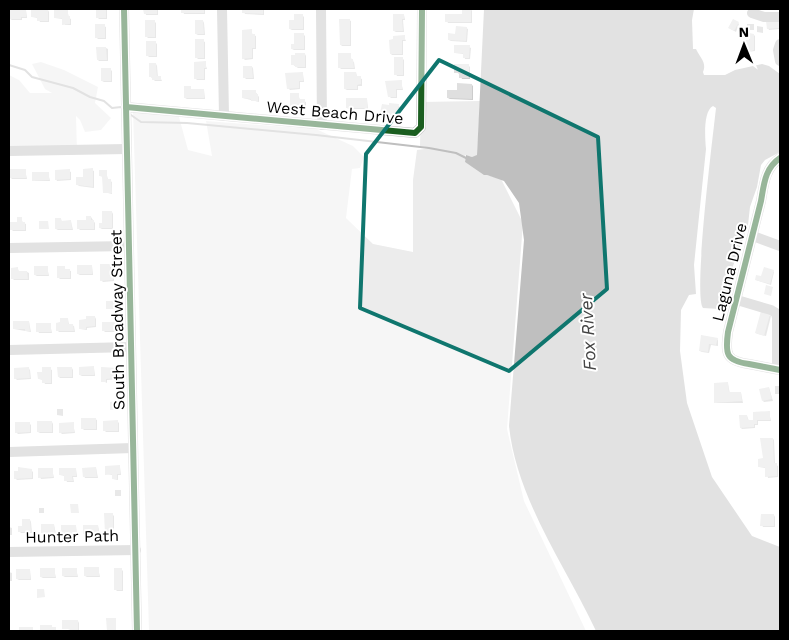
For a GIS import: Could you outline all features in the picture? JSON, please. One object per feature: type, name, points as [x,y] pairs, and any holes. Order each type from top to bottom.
[{"type":"street","name":"South Broadway Street","points":[[124,9],[137,631]]},
{"type":"street","points":[[222,9],[224,116]]},
{"type":"street","points":[[321,9],[322,124]]},
{"type":"street","name":"West Beach Drive","points":[[126,107],[417,132],[421,127],[422,9]]},
{"type":"street","points":[[752,13],[780,17]]},
{"type":"street","points":[[780,44],[778,50],[780,60]]},
{"type":"street","points":[[9,151],[127,149]]},
{"type":"street","name":"Laguna Drive","points":[[775,369],[736,362],[729,356],[726,345],[768,169],[780,158]]},
{"type":"street","points":[[753,236],[780,246]]},
{"type":"street","points":[[9,248],[129,246]]},
{"type":"street","points":[[736,300],[776,313],[775,369]]},
{"type":"street","points":[[9,350],[131,347]]},
{"type":"street","points":[[9,452],[133,448]]},
{"type":"street","name":"Hunter Path","points":[[9,552],[136,550]]},
{"type":"highlighted area","points":[[439,60],[598,137],[607,289],[509,371],[360,308],[366,154]]},
{"type":"shaded area","points":[[41,62],[64,70],[98,87],[95,103],[111,118],[101,130],[85,132],[80,120],[76,116],[77,150],[9,151],[9,75],[19,80],[30,93],[52,93],[45,89],[32,64]]},
{"type":"shaded area","points":[[480,101],[477,156],[465,155],[465,162],[487,175],[501,179],[523,223],[507,429],[524,501],[586,631],[149,631],[133,112],[179,117],[188,150],[212,156],[206,121],[316,129],[353,146],[364,157],[360,168],[352,169],[346,218],[373,244],[413,252],[413,180],[417,150],[432,148],[420,146],[421,102]]},
{"type":"water","name":"Fox River","points":[[484,9],[694,9],[692,20],[693,49],[696,49],[704,63],[704,75],[725,75],[735,70],[762,64],[769,66],[780,74],[780,152],[765,160],[761,165],[757,187],[750,207],[748,225],[733,266],[727,298],[719,309],[703,308],[701,297],[702,246],[716,108],[713,106],[708,113],[705,125],[706,149],[694,265],[696,294],[689,295],[681,310],[680,351],[687,403],[712,477],[752,536],[780,547],[780,631],[596,631],[544,532],[522,480],[509,426],[524,240],[519,203],[504,181],[484,175],[465,162],[466,155],[472,157],[477,155]]},
{"type":"building","points":[[9,9],[26,9],[26,17],[9,19]]},
{"type":"building","points":[[31,9],[48,9],[48,21],[37,21],[37,17],[31,17]]},
{"type":"building","points":[[54,9],[68,9],[70,24],[62,25],[62,18],[54,18]]},
{"type":"building","points":[[96,9],[106,9],[106,18],[96,18]]},
{"type":"building","points":[[143,9],[157,9],[157,14],[144,14]]},
{"type":"building","points":[[181,9],[204,9],[204,13],[181,13]]},
{"type":"building","points":[[242,9],[263,9],[263,14],[242,13]]},
{"type":"building","points":[[462,9],[471,9],[471,22],[445,22],[445,14],[462,14]]},
{"type":"building","points":[[294,14],[303,14],[303,29],[289,29],[289,20],[294,20]]},
{"type":"building","points":[[393,14],[404,14],[404,19],[402,19],[403,31],[393,31]]},
{"type":"building","points":[[339,19],[350,19],[350,45],[340,45]]},
{"type":"building","points":[[733,19],[739,22],[734,31],[728,28]]},
{"type":"building","points":[[145,20],[155,20],[155,37],[145,37]]},
{"type":"building","points":[[195,20],[203,20],[204,34],[195,34]]},
{"type":"building","points":[[766,21],[779,21],[779,28],[767,29]]},
{"type":"building","points":[[95,24],[105,24],[105,38],[95,38]]},
{"type":"building","points":[[456,26],[467,27],[466,41],[448,40],[448,33],[455,34]]},
{"type":"building","points":[[252,29],[252,34],[255,34],[255,48],[252,48],[252,58],[242,59],[242,30]]},
{"type":"building","points":[[294,33],[304,33],[304,49],[291,49],[291,44],[294,44]]},
{"type":"building","points":[[749,33],[754,34],[754,50],[746,51],[744,49],[744,40],[749,40]]},
{"type":"building","points":[[405,35],[405,40],[402,40],[402,54],[390,54],[389,40],[393,39],[393,36]]},
{"type":"building","points":[[195,39],[204,39],[204,58],[195,58]]},
{"type":"building","points":[[146,41],[156,41],[156,56],[146,56]]},
{"type":"building","points":[[454,45],[470,45],[469,58],[463,58],[463,53],[454,53]]},
{"type":"building","points":[[96,47],[106,47],[107,60],[97,60]]},
{"type":"building","points":[[295,53],[305,53],[305,67],[291,65],[291,55],[295,55]]},
{"type":"building","points":[[338,53],[351,53],[354,68],[338,68]]},
{"type":"building","points":[[394,57],[403,57],[403,75],[394,75]]},
{"type":"building","points":[[206,61],[204,79],[194,79],[194,62]]},
{"type":"building","points":[[149,63],[156,63],[157,76],[161,76],[161,80],[152,80],[152,77],[149,77]]},
{"type":"building","points":[[454,64],[469,64],[469,78],[459,78],[459,73],[454,73]]},
{"type":"building","points":[[243,66],[252,66],[253,78],[243,78]]},
{"type":"building","points":[[101,68],[111,68],[111,81],[101,81]]},
{"type":"building","points":[[303,72],[303,81],[299,81],[299,88],[287,89],[285,73]]},
{"type":"building","points":[[344,72],[356,72],[357,76],[361,76],[361,84],[357,85],[357,89],[344,89]]},
{"type":"building","points":[[402,80],[402,89],[396,89],[396,97],[388,97],[385,81]]},
{"type":"building","points":[[457,83],[472,84],[472,99],[447,98],[447,90],[457,90]]},
{"type":"building","points":[[184,86],[191,86],[191,89],[204,89],[204,98],[184,98]]},
{"type":"building","points":[[242,90],[256,90],[258,101],[242,98]]},
{"type":"building","points":[[290,93],[299,93],[299,99],[305,99],[305,107],[290,107]]},
{"type":"building","points":[[346,98],[367,98],[367,108],[346,108]]},
{"type":"building","points":[[389,103],[399,104],[397,115],[380,113],[382,104],[389,105]]},
{"type":"building","points":[[93,168],[93,187],[76,185],[76,177],[83,177],[83,169]]},
{"type":"building","points":[[10,169],[26,169],[26,178],[10,178]]},
{"type":"building","points":[[70,169],[70,179],[55,180],[55,170]]},
{"type":"building","points":[[99,170],[107,170],[107,179],[111,179],[112,193],[103,193],[102,176],[99,176]]},
{"type":"building","points":[[32,172],[49,172],[49,180],[32,181]]},
{"type":"building","points":[[102,211],[112,211],[112,228],[99,228],[99,223],[102,223]]},
{"type":"building","points":[[86,216],[91,216],[91,220],[94,220],[94,229],[77,229],[77,220],[86,220]]},
{"type":"building","points":[[17,217],[22,217],[22,222],[25,222],[25,230],[10,230],[10,222],[17,222]]},
{"type":"building","points":[[55,218],[61,218],[61,221],[71,220],[72,229],[55,229]]},
{"type":"building","points":[[39,221],[48,221],[49,229],[39,229]]},
{"type":"building","points":[[100,264],[110,264],[110,276],[113,276],[113,280],[100,281]]},
{"type":"building","points":[[77,265],[92,265],[92,274],[77,274]]},
{"type":"building","points":[[34,266],[48,266],[48,275],[34,275]]},
{"type":"building","points":[[57,266],[65,266],[65,269],[70,269],[70,278],[57,278]]},
{"type":"building","points":[[18,267],[18,271],[27,271],[28,279],[11,279],[11,268]]},
{"type":"building","points":[[764,267],[774,270],[770,284],[755,280],[756,275],[761,276]]},
{"type":"building","points":[[766,285],[773,287],[771,296],[764,294]]},
{"type":"building","points":[[106,301],[115,301],[115,309],[106,309]]},
{"type":"building","points":[[761,311],[770,314],[764,336],[755,333]]},
{"type":"building","points":[[86,316],[95,316],[95,326],[79,329],[79,320],[86,319]]},
{"type":"building","points":[[60,318],[68,318],[68,324],[73,324],[74,331],[56,331],[56,323],[60,322]]},
{"type":"building","points":[[13,321],[29,321],[30,331],[13,329]]},
{"type":"building","points":[[102,322],[117,322],[117,331],[102,331]]},
{"type":"building","points":[[36,323],[51,323],[51,332],[36,332]]},
{"type":"building","points":[[701,335],[718,338],[716,345],[709,344],[708,352],[699,351]]},
{"type":"building","points":[[94,366],[94,375],[79,375],[79,367]]},
{"type":"building","points":[[29,367],[30,378],[14,379],[14,368]]},
{"type":"building","points":[[42,367],[51,367],[51,383],[42,383],[42,379],[38,379],[37,372],[42,372]]},
{"type":"building","points":[[57,367],[72,367],[72,377],[58,377]]},
{"type":"building","points":[[101,367],[118,368],[118,378],[106,379],[106,382],[101,382]]},
{"type":"building","points":[[728,382],[729,392],[741,392],[742,401],[714,403],[714,383]]},
{"type":"building","points":[[769,387],[772,399],[762,401],[759,389]]},
{"type":"building","points":[[118,401],[118,410],[110,410],[110,402]]},
{"type":"building","points":[[770,411],[770,420],[757,420],[757,424],[754,424],[754,427],[740,428],[739,415],[747,415],[748,420],[753,420],[753,412]]},
{"type":"building","points":[[81,418],[96,418],[96,429],[81,429]]},
{"type":"building","points":[[118,420],[118,431],[103,431],[103,421]]},
{"type":"building","points":[[37,421],[52,421],[52,432],[37,432]]},
{"type":"building","points":[[15,422],[30,422],[30,432],[15,433]]},
{"type":"building","points":[[74,422],[74,432],[59,433],[59,423]]},
{"type":"building","points":[[760,438],[773,438],[774,463],[777,463],[777,476],[765,477],[765,467],[758,467],[758,459],[763,458]]},
{"type":"building","points":[[120,465],[120,474],[117,474],[117,479],[112,479],[112,474],[105,475],[105,466]]},
{"type":"building","points":[[18,467],[32,469],[32,478],[14,479],[14,471],[18,471]]},
{"type":"building","points":[[96,467],[97,477],[83,477],[82,468]]},
{"type":"building","points":[[38,468],[53,468],[53,477],[38,478]]},
{"type":"building","points":[[59,468],[76,468],[76,476],[72,476],[73,481],[64,481],[64,475],[59,475]]},
{"type":"building","points":[[70,504],[78,504],[79,513],[71,513]]},
{"type":"building","points":[[104,513],[113,513],[113,532],[105,533]]},
{"type":"building","points":[[761,514],[774,514],[774,526],[760,526]]},
{"type":"building","points":[[22,519],[30,519],[31,532],[18,532],[18,526],[22,526]]},
{"type":"building","points":[[41,524],[54,524],[55,533],[41,533]]},
{"type":"building","points":[[61,525],[76,525],[76,534],[61,534]]},
{"type":"building","points":[[83,525],[98,525],[99,534],[83,534]]},
{"type":"building","points":[[84,567],[99,567],[99,576],[84,576]]},
{"type":"building","points":[[40,568],[55,568],[55,577],[40,577]]},
{"type":"building","points":[[62,568],[77,568],[77,576],[62,576]]},
{"type":"building","points":[[114,568],[122,568],[122,590],[114,590]]},
{"type":"building","points":[[16,569],[30,569],[30,579],[16,579]]},
{"type":"building","points":[[37,589],[44,589],[45,597],[37,598]]},
{"type":"building","points":[[106,618],[116,618],[116,631],[107,631]]},
{"type":"building","points":[[62,620],[78,620],[78,631],[62,629]]},
{"type":"building","points":[[40,625],[52,625],[52,627],[56,627],[56,631],[40,631]]},
{"type":"building","points":[[19,627],[33,627],[33,631],[19,631]]},
{"type":"waterway","points":[[9,65],[25,70],[32,77],[73,88],[90,97],[104,101],[112,108],[121,107],[123,109]]},
{"type":"waterway","points":[[131,115],[141,122],[187,123],[429,148],[456,153],[468,159]]},
{"type":"cycle path","points":[[124,9],[137,631]]},
{"type":"cycle path","points":[[126,107],[415,133],[421,127],[422,9]]},
{"type":"cycle path","points":[[780,158],[771,167],[764,183],[728,332],[727,346],[729,355],[736,361],[780,370]]}]
